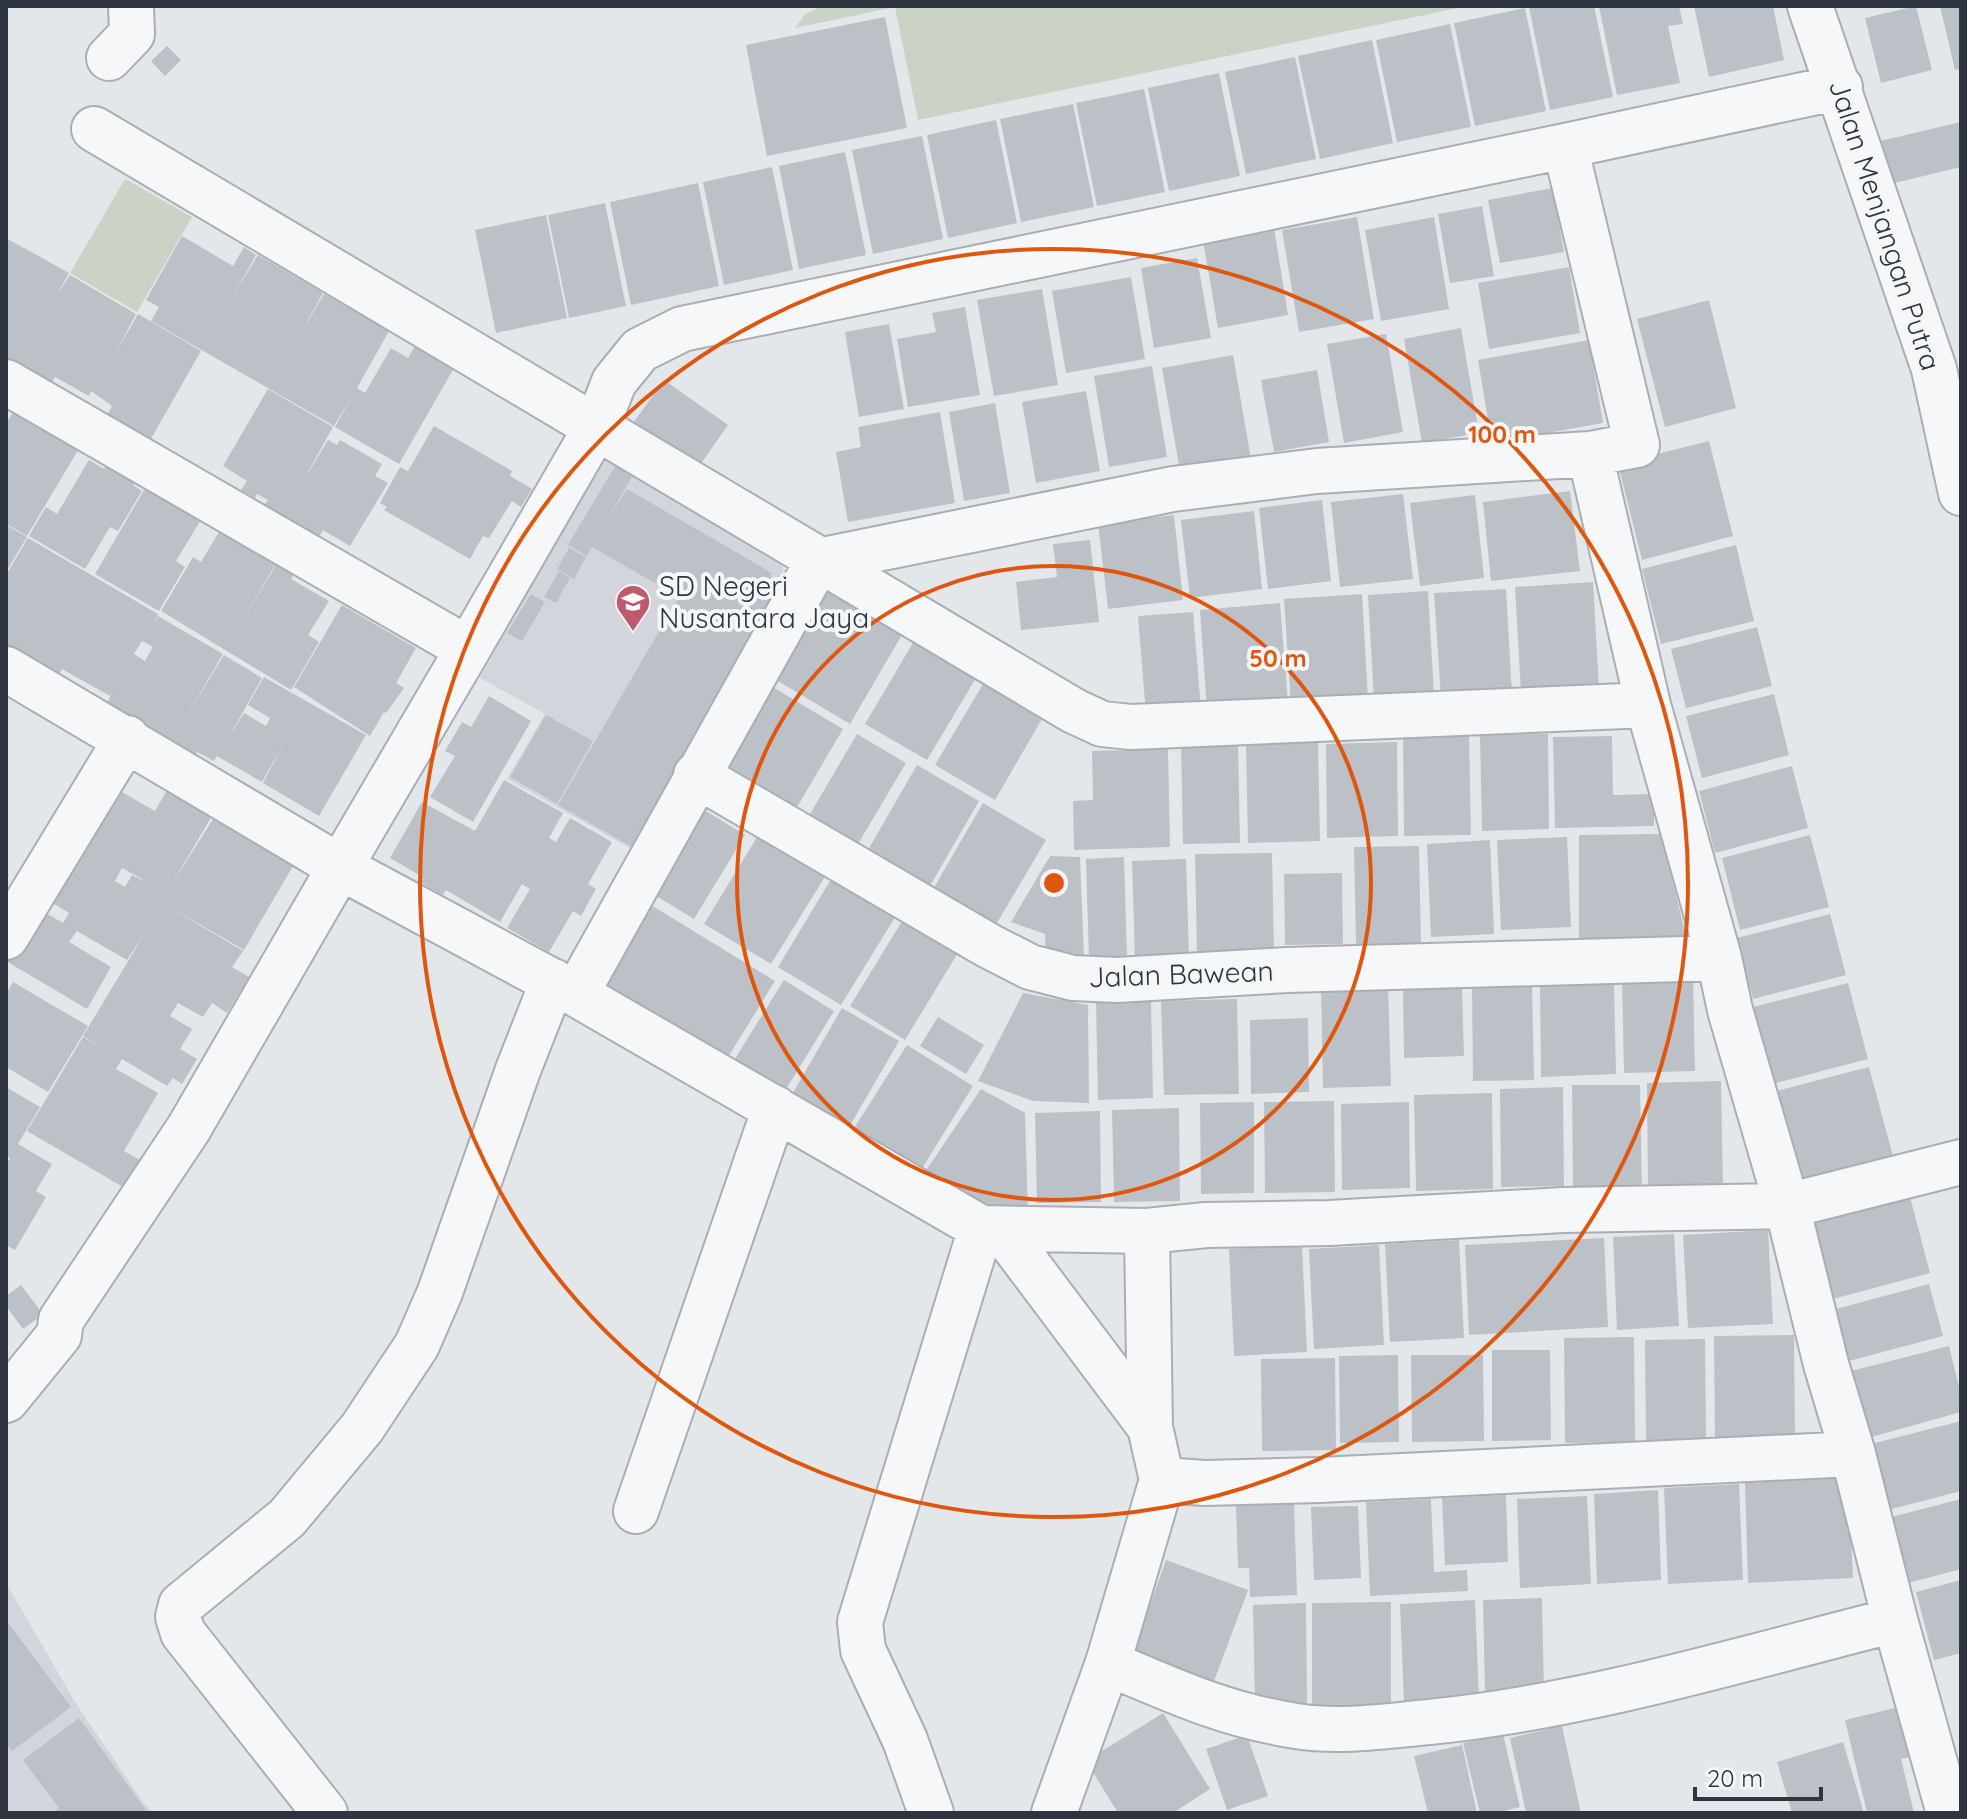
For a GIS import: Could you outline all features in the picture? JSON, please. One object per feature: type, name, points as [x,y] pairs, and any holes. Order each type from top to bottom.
[{"type":"street","points":[[109,58],[132,34],[131,6]]},
{"type":"street","name":"Jalan Menjangan Putra","points":[[1819,7],[1840,87],[1934,369],[1961,493]]},
{"type":"street","points":[[6,1400],[59,1335],[61,1320],[189,1128],[597,426],[614,382],[640,350],[682,329],[1840,87]]},
{"type":"street","points":[[94,129],[597,426],[818,561],[1074,711],[1102,724],[1131,727],[1648,705]]},
{"type":"street","points":[[325,1813],[183,1633],[178,1617],[181,1605],[287,1518],[362,1428],[417,1345],[440,1292],[518,1070],[564,988],[696,775],[818,561],[1173,489],[1317,471],[1590,454],[1637,445],[1565,146]]},
{"type":"street","points":[[6,382],[468,649]]},
{"type":"street","points":[[1590,454],[1648,705],[1719,958],[1730,1010],[1787,1206],[1826,1364],[1949,1813]]},
{"type":"street","points":[[6,669],[340,867],[564,988],[991,1228],[1150,1427]]},
{"type":"street","points":[[6,937],[127,738]]},
{"type":"street","name":"Jalan Bawean","points":[[696,775],[989,946],[1030,967],[1073,978],[1117,980],[1287,970],[1719,958]]},
{"type":"street","points":[[636,1511],[775,1108]]},
{"type":"street","points":[[991,1228],[1147,1231],[1206,1225],[1329,1223],[1563,1210],[1787,1206],[1961,1162]]},
{"type":"street","points":[[931,1813],[905,1740],[863,1650],[860,1622],[991,1228]]},
{"type":"street","points":[[1054,1813],[1108,1663],[1162,1480],[1150,1427],[1147,1231]]},
{"type":"street","points":[[1162,1480],[1205,1483],[1320,1480],[1853,1454]]},
{"type":"street","points":[[1108,1663],[1198,1703],[1236,1715],[1300,1727],[1369,1728],[1481,1717],[1581,1699],[1895,1620]]},
{"type":"shaded area","points":[[823,6],[1468,6],[918,120],[895,7],[795,28],[805,14]]},
{"type":"shaded area","points":[[125,179],[192,217],[137,312],[70,273]]},
{"type":"shaded area","name":"SD Negeri Nusantara Jaya","points":[[603,457],[782,564],[786,588],[633,850],[507,779],[545,714],[480,678]]},
{"type":"shaded area","points":[[6,1583],[77,1705],[145,1805],[154,1813],[6,1813]]},
{"type":"building","points":[[1594,6],[1613,97],[1550,110],[1529,7]]},
{"type":"building","points":[[1599,6],[1679,6],[1683,24],[1668,26],[1680,83],[1617,95]]},
{"type":"building","points":[[1694,6],[1773,6],[1784,60],[1709,77]]},
{"type":"building","points":[[1916,6],[1932,70],[1881,83],[1865,18]]},
{"type":"building","points":[[1940,6],[1961,6],[1961,69],[1955,70]]},
{"type":"building","points":[[1525,8],[1546,111],[1475,126],[1454,23]]},
{"type":"building","points":[[885,17],[907,128],[767,156],[746,45]]},
{"type":"building","points":[[1450,24],[1471,127],[1397,142],[1376,40]]},
{"type":"building","points":[[1372,40],[1393,143],[1320,159],[1298,56]]},
{"type":"building","points":[[167,46],[181,60],[165,76],[151,61]]},
{"type":"building","points":[[1295,57],[1316,159],[1246,174],[1225,72]]},
{"type":"building","points":[[1219,73],[1240,176],[1169,191],[1148,88]]},
{"type":"building","points":[[1144,89],[1165,192],[1097,206],[1076,103]]},
{"type":"building","points":[[1073,104],[1094,207],[1021,222],[1000,119]]},
{"type":"building","points":[[996,120],[1017,223],[948,238],[927,135]]},
{"type":"building","points":[[1961,122],[1961,167],[1886,185],[1876,142]]},
{"type":"building","points":[[922,136],[943,239],[873,254],[852,150]]},
{"type":"building","points":[[845,152],[866,255],[799,269],[779,166]]},
{"type":"building","points":[[772,167],[793,270],[724,285],[703,182]]},
{"type":"building","points":[[698,183],[719,286],[631,305],[610,202]]},
{"type":"building","points":[[1553,188],[1564,252],[1500,263],[1488,200]]},
{"type":"building","points":[[605,203],[626,306],[569,318],[548,215]]},
{"type":"building","points":[[1482,206],[1494,276],[1450,283],[1438,214]]},
{"type":"building","points":[[546,215],[567,318],[496,333],[475,230]]},
{"type":"building","points":[[1357,217],[1374,319],[1299,332],[1282,230]]},
{"type":"building","points":[[1434,217],[1449,309],[1381,321],[1365,230]]},
{"type":"building","points":[[1274,228],[1288,315],[1218,328],[1203,240]]},
{"type":"building","points":[[182,236],[233,266],[244,247],[256,255],[235,293],[258,255],[323,293],[302,331],[324,294],[389,331],[357,388],[365,393],[391,348],[408,358],[415,346],[454,368],[399,464],[335,427],[352,396],[334,426],[151,321],[159,307],[146,300]]},
{"type":"building","points":[[6,238],[69,273],[56,296],[70,275],[136,314],[115,354],[138,314],[201,351],[148,444],[105,419],[112,406],[91,391],[89,396],[55,377],[49,388],[6,363]]},
{"type":"building","points":[[1197,258],[1211,338],[1154,348],[1141,268]]},
{"type":"building","points":[[1569,267],[1580,333],[1489,349],[1478,283]]},
{"type":"building","points":[[1131,277],[1145,359],[1066,373],[1052,291]]},
{"type":"building","points":[[1042,289],[1058,385],[994,396],[977,300]]},
{"type":"building","points":[[1709,300],[1736,408],[1665,427],[1637,319]]},
{"type":"building","points":[[965,307],[980,395],[908,407],[897,339],[936,332],[932,313]]},
{"type":"building","points":[[889,324],[904,409],[859,417],[845,332]]},
{"type":"building","points":[[1461,328],[1479,433],[1422,443],[1404,339]]},
{"type":"building","points":[[1386,334],[1403,432],[1344,443],[1327,344]]},
{"type":"building","points":[[1589,340],[1603,423],[1492,443],[1478,360]]},
{"type":"building","points":[[1233,355],[1251,459],[1180,471],[1162,368]]},
{"type":"building","points":[[1152,366],[1167,457],[1109,467],[1094,376]]},
{"type":"building","points":[[1317,370],[1329,442],[1274,452],[1261,380]]},
{"type":"building","points":[[664,380],[728,425],[693,475],[628,430]]},
{"type":"building","points":[[268,389],[333,427],[303,481],[328,440],[337,445],[340,440],[382,464],[375,476],[388,483],[350,546],[323,530],[316,542],[261,510],[268,500],[257,494],[255,498],[241,490],[247,481],[223,466]]},
{"type":"building","points":[[1086,391],[1100,471],[1036,483],[1022,402]]},
{"type":"building","points":[[995,403],[1010,493],[964,501],[949,412]]},
{"type":"building","points":[[16,407],[81,445],[27,536],[6,524],[6,424]]},
{"type":"building","points":[[940,412],[955,503],[848,522],[836,452],[861,447],[858,427]]},
{"type":"building","points":[[434,426],[512,471],[510,476],[532,489],[521,507],[512,501],[489,538],[483,536],[470,559],[384,510],[387,507],[380,503],[400,467],[408,471]]},
{"type":"building","points":[[1709,441],[1733,536],[1642,560],[1618,464]]},
{"type":"building","points":[[112,455],[141,472],[133,485],[142,491],[118,531],[110,527],[85,569],[29,536],[46,507],[57,514],[89,460],[104,469]]},
{"type":"building","points":[[615,466],[632,476],[608,519],[627,489],[772,573],[770,576],[783,584],[632,847],[558,805],[679,597],[592,547],[587,556],[568,545]]},
{"type":"building","points":[[151,478],[202,518],[176,561],[185,567],[159,611],[95,574]]},
{"type":"building","points":[[1570,491],[1580,571],[1491,581],[1483,502]]},
{"type":"building","points":[[1403,494],[1413,579],[1340,587],[1331,502]]},
{"type":"building","points":[[1475,495],[1484,578],[1420,586],[1410,503]]},
{"type":"building","points":[[1322,500],[1331,581],[1268,589],[1259,508]]},
{"type":"building","points":[[1254,511],[1262,589],[1190,598],[1181,520]]},
{"type":"building","points":[[1174,515],[1183,600],[1108,609],[1098,524]]},
{"type":"building","points":[[6,525],[27,537],[6,572]]},
{"type":"building","points":[[222,527],[278,560],[234,635],[279,560],[296,570],[291,579],[329,601],[308,635],[319,642],[291,690],[161,611],[193,557],[201,562]]},
{"type":"building","points":[[28,538],[158,614],[154,624],[158,616],[223,654],[188,714],[224,655],[262,678],[228,739],[244,713],[266,726],[270,718],[248,705],[264,677],[366,735],[319,816],[263,783],[283,745],[262,782],[217,756],[214,761],[197,752],[194,758],[151,736],[154,730],[107,703],[114,689],[110,696],[62,669],[57,678],[6,648],[6,575]],"holes":[[[142,641],[153,647],[145,661],[134,654]]]},
{"type":"building","points":[[1090,540],[1099,622],[1021,630],[1016,582],[1057,577],[1053,544]]},
{"type":"building","points":[[1736,545],[1754,621],[1661,644],[1642,569]]},
{"type":"building","points":[[569,548],[586,557],[574,579],[557,569]]},
{"type":"building","points":[[559,571],[570,578],[556,603],[544,597]]},
{"type":"building","points":[[1593,582],[1599,688],[1521,693],[1515,587]]},
{"type":"building","points":[[825,588],[903,633],[850,724],[773,678]]},
{"type":"building","points":[[1506,589],[1512,694],[1441,698],[1434,593]]},
{"type":"building","points":[[1428,591],[1434,696],[1374,700],[1368,595]]},
{"type":"building","points":[[531,594],[545,602],[522,641],[507,633]]},
{"type":"building","points":[[1362,594],[1368,699],[1291,705],[1284,599]]},
{"type":"building","points":[[1280,603],[1288,703],[1207,710],[1200,610]]},
{"type":"building","points":[[342,605],[416,648],[396,683],[404,688],[384,712],[370,736],[294,687]]},
{"type":"building","points":[[1193,612],[1201,709],[1146,714],[1138,616]]},
{"type":"building","points":[[1757,627],[1772,686],[1686,708],[1671,649]]},
{"type":"building","points":[[914,641],[976,678],[927,760],[865,724]]},
{"type":"building","points":[[983,684],[1042,719],[995,800],[935,765]]},
{"type":"building","points":[[771,686],[843,729],[793,814],[720,771]]},
{"type":"building","points":[[1774,694],[1789,755],[1702,778],[1686,716]]},
{"type":"building","points":[[489,696],[531,721],[473,822],[430,797],[455,756],[445,751],[462,722],[471,727]]},
{"type":"building","points":[[546,715],[593,741],[557,804],[510,777]]},
{"type":"building","points":[[1469,731],[1471,835],[1404,836],[1403,733]]},
{"type":"building","points":[[857,734],[906,763],[855,849],[806,821]]},
{"type":"building","points":[[1548,734],[1549,829],[1482,831],[1480,735]]},
{"type":"building","points":[[1612,736],[1613,795],[1654,794],[1654,826],[1555,828],[1553,737]]},
{"type":"building","points":[[1318,740],[1320,841],[1248,843],[1246,741]]},
{"type":"building","points":[[1238,741],[1240,843],[1183,844],[1181,742]]},
{"type":"building","points":[[1397,742],[1398,836],[1327,838],[1326,744]]},
{"type":"building","points":[[1168,749],[1170,847],[1074,850],[1073,801],[1093,800],[1092,751]]},
{"type":"building","points":[[917,765],[979,801],[930,886],[868,850]]},
{"type":"building","points":[[1792,766],[1808,828],[1715,853],[1699,791]]},
{"type":"building","points":[[504,780],[563,813],[549,838],[556,842],[570,818],[612,842],[588,884],[596,889],[581,916],[573,911],[549,952],[507,928],[530,889],[522,884],[500,922],[446,890],[443,895],[418,881],[421,876],[390,858],[422,802],[475,831]]},
{"type":"building","points":[[170,785],[215,811],[170,887],[213,819],[293,866],[244,950],[161,902],[243,951],[232,967],[249,977],[227,1013],[212,1003],[203,1017],[178,1003],[170,1016],[192,1029],[180,1049],[197,1059],[182,1084],[173,1078],[167,1086],[122,1059],[116,1069],[158,1093],[124,1151],[140,1160],[123,1187],[27,1131],[83,1037],[104,1049],[83,1036],[145,933],[127,960],[77,931],[69,942],[111,967],[87,1009],[6,961],[6,954],[46,913],[63,923],[69,913],[46,899],[94,805],[109,813],[122,792],[155,811]],"holes":[[[122,868],[142,879],[132,875],[125,887],[115,881]]]},
{"type":"building","points":[[983,803],[1046,840],[994,928],[932,891]]},
{"type":"building","points":[[701,808],[745,835],[694,919],[650,892]]},
{"type":"building","points":[[759,834],[826,875],[771,964],[704,924]]},
{"type":"building","points":[[1661,834],[1687,940],[1579,948],[1579,835]]},
{"type":"building","points":[[1810,835],[1829,907],[1740,930],[1722,858]]},
{"type":"building","points":[[1567,837],[1571,927],[1501,930],[1497,840]]},
{"type":"building","points":[[1490,840],[1494,934],[1431,937],[1427,844]]},
{"type":"building","points":[[1419,846],[1421,944],[1356,945],[1354,847]]},
{"type":"building","points":[[1272,853],[1274,953],[1197,955],[1195,854]]},
{"type":"building","points":[[1050,856],[1080,857],[1084,959],[1046,962],[1045,934],[1011,922]]},
{"type":"building","points":[[1124,857],[1127,959],[1089,960],[1086,859]]},
{"type":"building","points":[[1186,859],[1189,956],[1135,959],[1132,861]]},
{"type":"building","points":[[1342,873],[1343,944],[1285,945],[1284,874]]},
{"type":"building","points":[[833,876],[897,914],[841,1005],[778,967]]},
{"type":"building","points":[[651,905],[775,981],[725,1062],[601,986]]},
{"type":"building","points":[[1830,914],[1846,975],[1753,999],[1737,938]]},
{"type":"building","points":[[904,918],[959,951],[905,1040],[850,1006]]},
{"type":"building","points":[[1693,976],[1695,1071],[1624,1073],[1622,978]]},
{"type":"building","points":[[784,980],[834,1011],[783,1094],[733,1062]]},
{"type":"building","points":[[13,982],[88,1026],[48,1092],[6,1067],[6,994]]},
{"type":"building","points":[[1848,983],[1868,1059],[1772,1084],[1753,1007]]},
{"type":"building","points":[[1614,984],[1616,1074],[1541,1077],[1540,986]]},
{"type":"building","points":[[1388,985],[1391,1086],[1323,1088],[1321,987]]},
{"type":"building","points":[[1532,986],[1534,1080],[1473,1081],[1472,988]]},
{"type":"building","points":[[1462,987],[1464,1056],[1404,1058],[1403,989]]},
{"type":"building","points":[[1023,993],[1088,1005],[1089,1103],[1033,1101],[978,1081]]},
{"type":"building","points":[[1237,999],[1239,1094],[1164,1095],[1161,1001]]},
{"type":"building","points":[[1151,1000],[1153,1098],[1098,1100],[1096,1002]]},
{"type":"building","points":[[842,1008],[899,1041],[844,1136],[787,1103]]},
{"type":"building","points":[[938,1017],[984,1045],[966,1074],[920,1046]]},
{"type":"building","points":[[1308,1018],[1309,1092],[1251,1094],[1250,1020]]},
{"type":"building","points":[[907,1045],[973,1086],[916,1178],[849,1136]]},
{"type":"building","points":[[1869,1067],[1894,1160],[1800,1184],[1776,1091]]},
{"type":"building","points":[[1721,1081],[1723,1191],[1648,1192],[1647,1083]]},
{"type":"building","points":[[1572,1085],[1640,1085],[1642,1191],[1573,1192]]},
{"type":"building","points":[[6,1087],[40,1107],[18,1144],[52,1164],[36,1191],[46,1197],[15,1250],[6,1245],[6,1166],[10,1158],[6,1156]]},
{"type":"building","points":[[1563,1087],[1564,1186],[1501,1187],[1500,1089]]},
{"type":"building","points":[[981,1089],[1025,1113],[1028,1216],[994,1224],[921,1178]]},
{"type":"building","points":[[1492,1093],[1493,1189],[1416,1191],[1414,1095]]},
{"type":"building","points":[[1334,1101],[1335,1192],[1265,1193],[1264,1102]]},
{"type":"building","points":[[1254,1102],[1254,1193],[1201,1194],[1200,1103]]},
{"type":"building","points":[[1409,1102],[1410,1188],[1342,1190],[1341,1104]]},
{"type":"building","points":[[1179,1108],[1180,1201],[1114,1202],[1112,1110]]},
{"type":"building","points":[[1100,1111],[1101,1202],[1037,1203],[1035,1113]]},
{"type":"building","points":[[1909,1193],[1930,1273],[1833,1299],[1812,1218]]},
{"type":"building","points":[[1768,1230],[1773,1324],[1688,1328],[1683,1235]]},
{"type":"building","points":[[1674,1234],[1679,1326],[1617,1330],[1613,1237]]},
{"type":"building","points":[[1604,1238],[1608,1327],[1469,1335],[1465,1245]]},
{"type":"building","points":[[1459,1240],[1464,1338],[1390,1342],[1385,1244]]},
{"type":"building","points":[[1302,1245],[1307,1352],[1234,1356],[1229,1249]]},
{"type":"building","points":[[1379,1245],[1384,1345],[1314,1349],[1309,1249]]},
{"type":"building","points":[[1929,1284],[1943,1336],[1849,1361],[1836,1309]]},
{"type":"building","points":[[21,1285],[43,1314],[23,1329],[6,1306],[6,1296]]},
{"type":"building","points":[[1794,1335],[1795,1442],[1715,1443],[1714,1336]]},
{"type":"building","points":[[1634,1337],[1635,1442],[1565,1443],[1564,1338]]},
{"type":"building","points":[[1705,1339],[1706,1439],[1646,1441],[1645,1340]]},
{"type":"building","points":[[1949,1346],[1961,1395],[1961,1412],[1868,1438],[1851,1371]]},
{"type":"building","points":[[1492,1350],[1550,1350],[1551,1440],[1492,1441]]},
{"type":"building","points":[[1398,1355],[1399,1442],[1340,1443],[1339,1356]]},
{"type":"building","points":[[1411,1355],[1483,1355],[1484,1441],[1412,1442]]},
{"type":"building","points":[[1335,1358],[1336,1450],[1262,1451],[1261,1359]]},
{"type":"building","points":[[1961,1421],[1961,1491],[1888,1510],[1871,1444]]},
{"type":"building","points":[[1848,1478],[1853,1578],[1748,1583],[1745,1483]]},
{"type":"building","points":[[1739,1484],[1743,1580],[1668,1584],[1664,1488]]},
{"type":"building","points":[[1658,1490],[1661,1580],[1597,1584],[1594,1494]]},
{"type":"building","points":[[1506,1495],[1508,1562],[1445,1565],[1442,1498]]},
{"type":"building","points":[[1587,1496],[1591,1584],[1520,1588],[1517,1499]]},
{"type":"building","points":[[1431,1499],[1434,1572],[1467,1570],[1468,1591],[1370,1596],[1366,1502]]},
{"type":"building","points":[[1961,1499],[1961,1569],[1908,1583],[1891,1517]]},
{"type":"building","points":[[1294,1503],[1297,1595],[1250,1597],[1249,1568],[1238,1568],[1236,1506]]},
{"type":"building","points":[[1358,1506],[1361,1578],[1314,1580],[1311,1507]]},
{"type":"building","points":[[1166,1560],[1248,1590],[1211,1689],[1130,1660]]},
{"type":"building","points":[[1961,1580],[1961,1653],[1934,1660],[1916,1592]]},
{"type":"building","points":[[1542,1598],[1544,1692],[1485,1694],[1483,1600]]},
{"type":"building","points":[[1475,1600],[1479,1700],[1404,1703],[1400,1604]]},
{"type":"building","points":[[1391,1602],[1391,1708],[1312,1709],[1312,1603]]},
{"type":"building","points":[[1306,1603],[1307,1706],[1255,1707],[1253,1605]]},
{"type":"building","points":[[6,1620],[71,1707],[12,1751],[6,1744]]},
{"type":"building","points":[[1903,1706],[1915,1756],[1901,1759],[1914,1813],[1867,1813],[1845,1720]]},
{"type":"building","points":[[1163,1713],[1210,1789],[1173,1813],[1118,1813],[1086,1761]]},
{"type":"building","points":[[79,1718],[148,1813],[52,1813],[59,1808],[23,1760]]},
{"type":"building","points":[[1562,1726],[1581,1813],[1526,1813],[1510,1738]]},
{"type":"building","points":[[1503,1734],[1520,1807],[1497,1813],[1480,1813],[1463,1743]]},
{"type":"building","points":[[1247,1735],[1268,1796],[1227,1810],[1206,1749]]},
{"type":"building","points":[[1843,1742],[1864,1813],[1792,1813],[1777,1762]]},
{"type":"building","points":[[1462,1745],[1477,1813],[1428,1813],[1414,1756]]},
{"type":"place","name":"SD Negeri Nusantara Jaya","points":[[633,633]]}]
